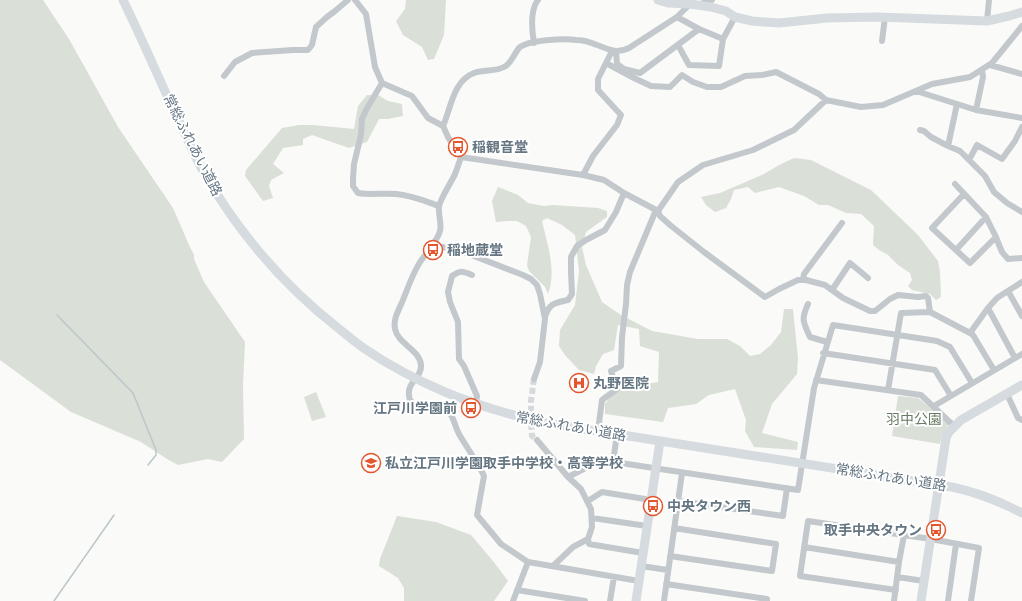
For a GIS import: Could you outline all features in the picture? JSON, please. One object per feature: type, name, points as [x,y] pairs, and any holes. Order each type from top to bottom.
[{"type":"street","name":"常総ふれあい道路","points":[[123,0],[204,172],[223,203],[251,242],[278,274],[322,316],[364,348],[392,366],[445,392],[476,404],[540,422],[939,484],[978,494],[1022,512]]},
{"type":"street","points":[[224,76],[235,62],[252,53],[308,50],[312,45],[316,27],[348,0]]},
{"type":"street","points":[[354,0],[366,14],[375,67],[382,83],[412,96],[428,118],[443,126],[461,157],[584,175],[604,180],[624,193],[657,210],[660,216],[676,230],[765,297],[798,280],[806,280],[825,285],[844,298],[870,312],[875,311],[890,299],[898,295],[918,297],[926,296],[928,298],[930,312]]},
{"type":"street","points":[[534,43],[532,21],[538,0]]},
{"type":"street","points":[[658,0],[668,3],[692,3],[712,0]]},
{"type":"street","points":[[987,21],[989,0]]},
{"type":"street","points":[[443,126],[452,97],[466,77],[484,70],[494,70],[505,67],[520,48],[525,45],[557,39],[577,40],[585,41],[614,51],[622,51],[676,17],[692,3]]},
{"type":"street","points":[[692,3],[726,11],[735,17],[752,21],[779,23],[827,18],[885,17],[987,21],[1022,12]]},
{"type":"street","points":[[676,17],[722,39]]},
{"type":"street","points":[[689,65],[719,66],[722,39],[735,17]]},
{"type":"street","points":[[882,41],[885,17]]},
{"type":"street","points":[[606,63],[651,86],[670,87],[682,75],[693,82],[707,86],[721,86],[746,76],[776,72],[819,94],[826,100],[861,107],[883,105],[932,84],[970,77],[990,65],[1022,26]]},
{"type":"street","points":[[614,51],[617,64],[624,69],[640,73],[700,29]]},
{"type":"street","points":[[678,45],[689,65]]},
{"type":"street","points":[[584,175],[592,156],[617,125],[621,116],[598,90],[598,79],[614,51]]},
{"type":"street","points":[[684,77],[689,65]]},
{"type":"street","points":[[990,65],[1022,74]]},
{"type":"street","points":[[976,110],[984,77],[982,70]]},
{"type":"street","points":[[382,83],[362,119],[361,135],[354,164],[353,186],[358,193],[396,194],[422,199],[439,206]]},
{"type":"street","points":[[916,91],[976,110],[1022,118]]},
{"type":"street","points":[[598,431],[602,400],[617,388],[611,371],[621,366],[622,337],[627,285],[630,272],[657,210],[678,182],[703,165],[753,150],[794,130],[826,100]]},
{"type":"street","points":[[948,146],[957,104]]},
{"type":"street","points":[[969,160],[977,145],[1002,159],[1015,141],[1022,127]]},
{"type":"street","points":[[920,130],[960,151],[985,176],[994,192],[1007,203],[1022,212]]},
{"type":"street","points":[[461,157],[456,173],[439,206],[441,221],[440,230],[432,246],[416,270],[396,315],[395,330],[398,336],[416,354],[421,366],[420,373],[412,382],[408,390],[409,399],[415,405],[426,407],[443,407],[454,420],[458,432],[484,476],[476,515],[501,544],[528,562],[639,581]]},
{"type":"street","points":[[955,184],[986,217],[1002,252],[1008,259],[1022,258]]},
{"type":"street","points":[[534,379],[540,362],[545,319],[548,309],[554,304],[568,300],[572,294],[570,272],[571,257],[577,246],[606,230],[624,193]]},
{"type":"street","points":[[964,194],[932,228],[970,263],[996,237]]},
{"type":"street","points":[[956,250],[986,217]]},
{"type":"street","points":[[803,280],[804,274],[842,223]]},
{"type":"street","points":[[432,246],[451,248],[461,251],[531,279],[537,285],[545,319]]},
{"type":"street","points":[[832,290],[850,263],[868,278]]},
{"type":"street","points":[[472,275],[463,271],[452,276],[448,292],[450,302],[458,322],[459,359],[464,366],[477,396],[476,404]]},
{"type":"street","points":[[970,332],[997,298],[1022,282]]},
{"type":"street","points":[[1008,291],[1022,316]]},
{"type":"street","points":[[808,304],[804,312],[803,324],[810,337],[827,342]]},
{"type":"street","points":[[988,308],[1015,358]]},
{"type":"street","points":[[888,390],[901,313],[930,312],[970,332],[994,370]]},
{"type":"street","points":[[568,477],[601,460],[798,490],[814,388],[833,325],[937,342],[950,348],[972,383]]},
{"type":"street","points":[[824,353],[935,370],[951,396]]},
{"type":"street","points":[[934,406],[1022,354]]},
{"type":"street","points":[[816,380],[921,395],[954,426]]},
{"type":"street","points":[[921,601],[946,438],[954,426],[967,416],[1022,385]]},
{"type":"street","points":[[1007,394],[1018,418],[1022,420]]},
{"type":"street","points":[[613,462],[617,434]]},
{"type":"street","points":[[537,440],[568,477],[581,489],[588,500],[592,518],[592,527],[588,539],[589,544],[643,553]]},
{"type":"street","points":[[636,601],[660,441]]},
{"type":"street","points":[[664,601],[682,473]]},
{"type":"street","points":[[678,501],[783,516],[787,488]]},
{"type":"street","points":[[588,500],[602,492],[651,500]]},
{"type":"street","points":[[592,518],[647,526]]},
{"type":"street","points":[[896,590],[800,576],[808,521],[931,539],[979,548],[971,601]]},
{"type":"street","points":[[670,556],[772,571],[773,566],[776,544],[674,528]]},
{"type":"street","points":[[894,601],[904,535]]},
{"type":"street","points":[[553,566],[572,547],[588,539]]},
{"type":"street","points":[[948,601],[956,544]]},
{"type":"street","points":[[804,548],[899,562]]},
{"type":"street","points":[[513,601],[528,562]]},
{"type":"street","points":[[641,566],[668,570]]},
{"type":"street","points":[[610,601],[614,577]]},
{"type":"street","points":[[897,577],[924,581]]},
{"type":"street","points":[[666,584],[767,599],[767,601]]},
{"type":"street","points":[[517,590],[585,601]]},
{"type":"green space","points":[[0,0],[43,0],[69,39],[118,127],[173,208],[194,255],[194,259],[204,282],[245,342],[243,385],[244,439],[222,462],[208,459],[178,465],[141,442],[71,412],[0,360]]},
{"type":"green space","points":[[406,0],[446,0],[444,35],[434,59],[428,60],[422,47],[403,35],[396,21],[405,9]]},
{"type":"green space","points":[[367,95],[378,95],[388,101],[402,104],[403,116],[379,119],[367,142],[349,148],[312,135],[303,139],[303,145],[283,148],[273,164],[284,173],[271,180],[269,186],[273,198],[263,201],[245,176],[246,170],[282,128],[299,125],[313,125],[354,129],[358,106]]},
{"type":"green space","points":[[794,158],[811,160],[871,190],[918,235],[938,261],[941,297],[936,300],[930,294],[912,290],[908,286],[912,280],[910,273],[873,245],[874,226],[861,214],[846,213],[828,205],[819,205],[804,196],[779,187],[755,193],[748,187],[734,190],[726,208],[715,212],[706,205],[701,197],[720,193],[764,174]]},
{"type":"green space","points":[[498,187],[518,195],[528,203],[544,206],[553,205],[598,208],[607,211],[607,217],[586,232],[582,247],[586,265],[602,302],[621,315],[652,331],[698,339],[727,339],[740,346],[750,356],[760,354],[771,345],[781,332],[784,309],[793,309],[798,358],[797,374],[772,404],[762,433],[798,442],[797,450],[754,447],[745,431],[746,420],[735,389],[709,395],[696,404],[668,408],[663,422],[605,414],[605,404],[621,382],[658,382],[659,352],[640,346],[639,329],[618,325],[614,350],[603,354],[596,366],[594,374],[579,370],[559,346],[560,330],[575,305],[579,271],[575,235],[562,225],[547,218],[542,221],[550,257],[552,276],[548,294],[545,287],[529,271],[527,265],[531,237],[526,226],[517,221],[496,222],[492,201]]},
{"type":"green space","points":[[316,392],[326,417],[312,421],[304,397]]},
{"type":"green space","name":"羽中公園","points":[[898,396],[918,398],[949,424],[942,436],[940,444],[892,436]]},
{"type":"green space","points":[[397,516],[436,522],[471,535],[508,581],[494,601],[404,601],[404,588],[398,578],[379,566],[380,559]]},
{"type":"waterway","points":[[57,315],[133,393],[156,450],[156,455],[148,465]]},
{"type":"waterway","points":[[54,601],[114,515]]},
{"type":"tunnel","points":[[534,379],[531,401],[531,421],[532,436],[537,440]]},
{"type":"place","name":"稲観音堂","points":[[458,147]]},
{"type":"place","name":"稲地蔵堂","points":[[433,250]]},
{"type":"place","name":"丸野医院","points":[[579,383]]},
{"type":"place","name":"江戸川学園前","points":[[471,408]]},
{"type":"place","name":"私立江戸川学園取手中学校・高等学校","points":[[371,463]]},
{"type":"place","name":"中央タウン西","points":[[653,506]]},
{"type":"place","name":"取手中央タウン","points":[[936,530]]}]
